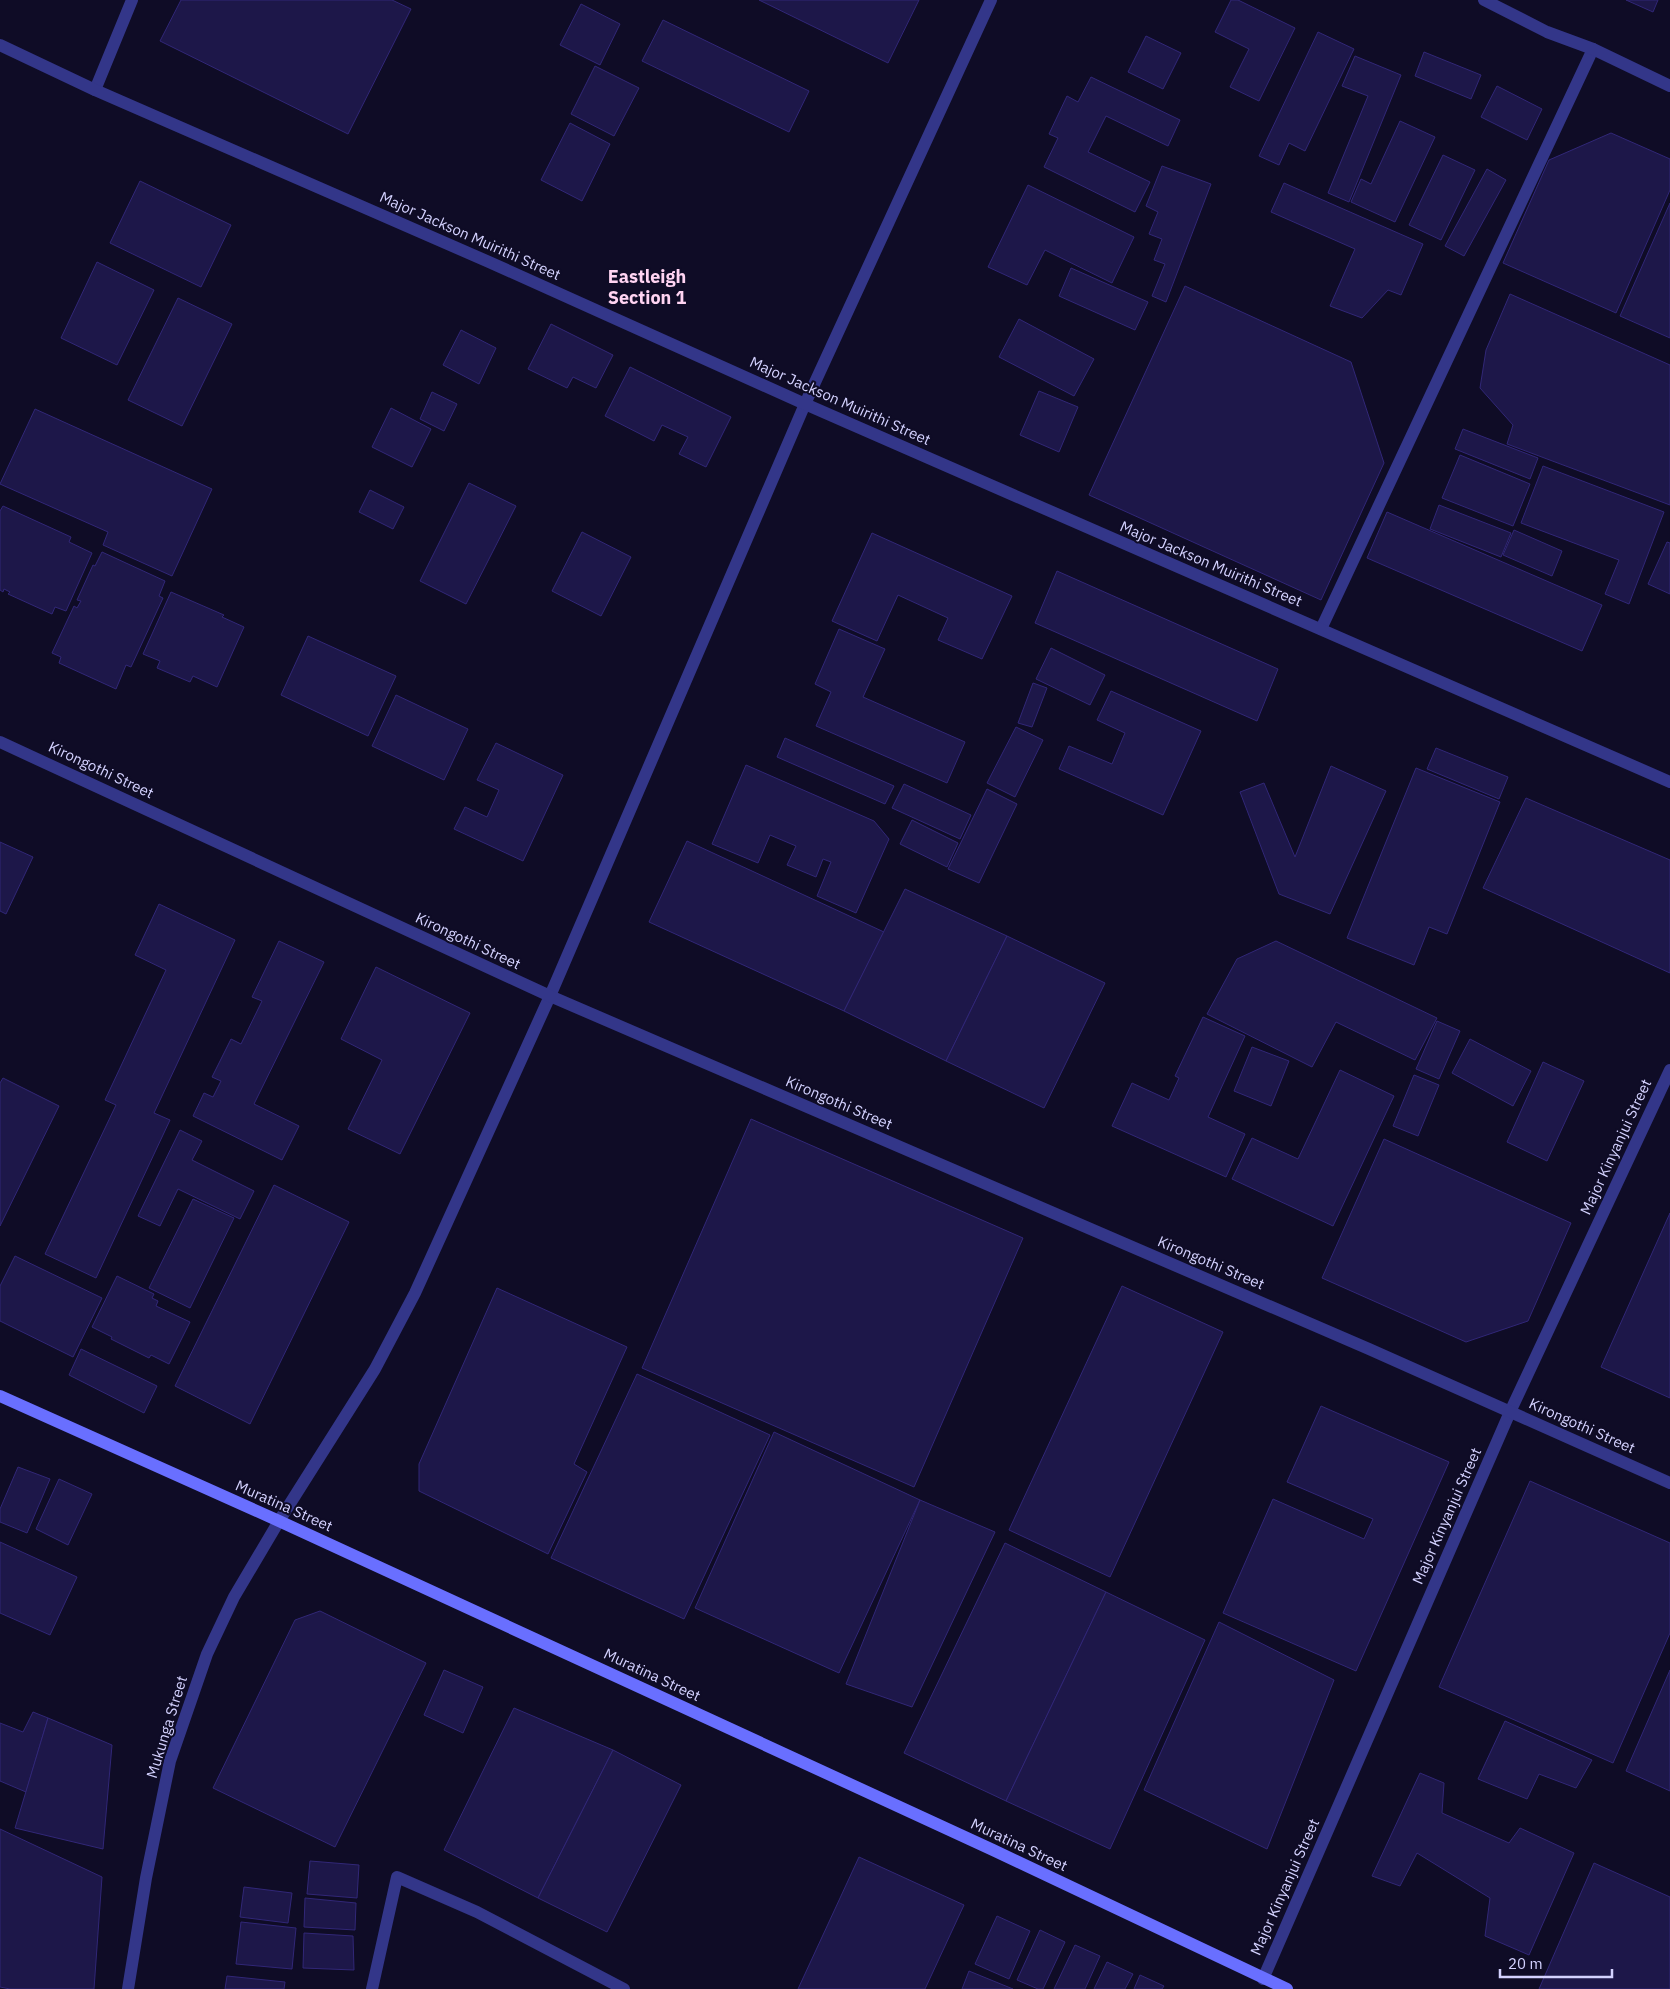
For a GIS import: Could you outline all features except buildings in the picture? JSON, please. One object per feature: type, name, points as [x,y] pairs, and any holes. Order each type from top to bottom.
[{"type":"main road","name":"Muratina Street","points":[[0,1396],[279,1521],[984,1846],[1287,1989]]},
{"type":"street","points":[[95,90],[132,0]]},
{"type":"street","name":"Mukunga Street","points":[[128,1989],[146,1878],[170,1761],[207,1654],[234,1597],[279,1521],[369,1378],[415,1293],[550,996],[805,404],[991,0]]},
{"type":"street","points":[[1484,0],[1547,32],[1592,49],[1670,86]]},
{"type":"street","name":"Major Jackson Muirithi Street","points":[[0,45],[95,90],[489,262],[805,404],[1670,782]]},
{"type":"street","points":[[1321,629],[1592,49]]},
{"type":"street","name":"Kirongothi Street","points":[[0,742],[550,996],[1670,1483]]},
{"type":"street","name":"Major Kinyanjui Street","points":[[1263,1979],[1510,1412],[1670,1070]]},
{"type":"street","points":[[372,1989],[397,1877],[477,1912],[624,1989]]},
{"type":"district","name":"Eastleigh Section 1","points":[[647,287]]}]
